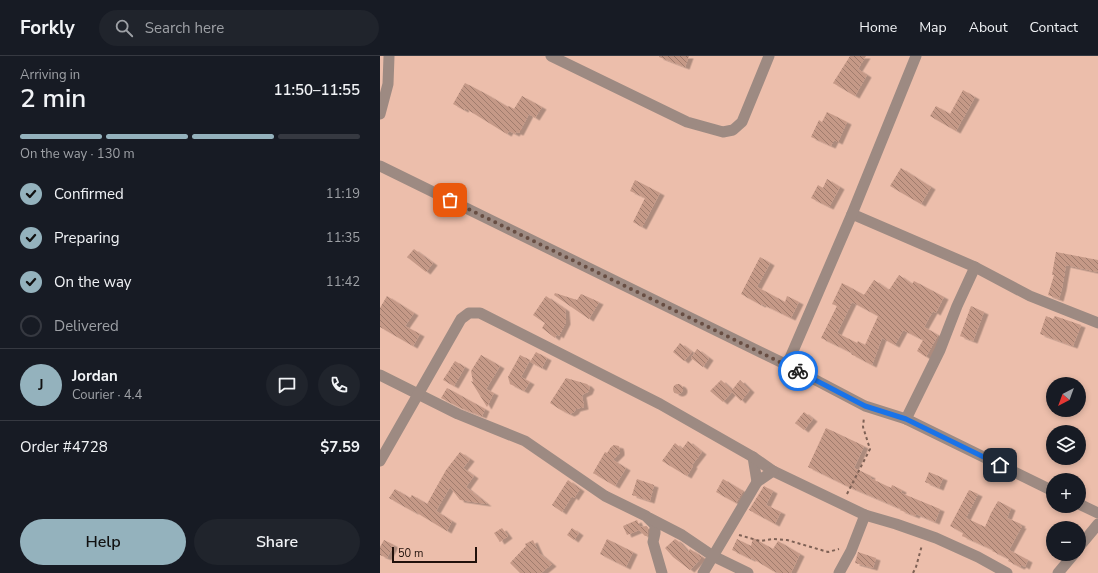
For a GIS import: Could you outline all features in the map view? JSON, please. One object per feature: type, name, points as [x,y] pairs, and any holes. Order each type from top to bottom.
[{"type":"street","points":[[380,114],[388,84],[389,56]]},
{"type":"street","points":[[551,56],[687,122],[723,132],[732,130],[742,122],[769,56]]},
{"type":"street","points":[[787,365],[852,214],[916,56]]},
{"type":"street","points":[[380,166],[787,365],[865,406],[906,419],[1046,488]]},
{"type":"street","points":[[852,214],[975,267],[1030,296],[1098,323]]},
{"type":"street","points":[[906,419],[940,350],[957,306],[975,267]]},
{"type":"street","points":[[380,461],[461,319],[469,313],[480,313],[660,404],[753,457],[773,471],[865,515],[926,535],[978,557],[1007,573]]},
{"type":"street","points":[[380,375],[458,414],[525,441],[605,496],[682,535],[714,556],[748,573]]},
{"type":"street","points":[[753,457],[757,482]]},
{"type":"street","points":[[703,573],[757,482],[773,471]]},
{"type":"street","points":[[1086,507],[1098,513]]},
{"type":"street","points":[[840,573],[851,551],[865,515]]},
{"type":"street","points":[[646,516],[655,525],[653,542],[662,573]]},
{"type":"street","points":[[1086,539],[1098,524]]},
{"type":"street","points":[[1058,573],[1068,561]]},
{"type":"path","points":[[843,505],[852,482],[870,449],[863,427],[865,406]]},
{"type":"path","points":[[728,532],[760,541],[773,539],[787,540],[828,552],[846,547],[851,551]]},
{"type":"path","points":[[913,573],[926,535]]},
{"type":"building","points":[[659,56],[689,56],[685,67]]},
{"type":"building","points":[[850,56],[866,56],[858,69],[867,75],[855,96],[833,83]]},
{"type":"building","points":[[465,83],[514,109],[522,96],[542,107],[535,118],[529,114],[519,133],[516,132],[515,134],[509,131],[507,134],[465,108],[464,110],[453,104]]},
{"type":"building","points":[[963,90],[975,97],[956,131],[930,116],[936,106],[950,114]]},
{"type":"building","points":[[827,112],[847,122],[838,142],[834,140],[831,146],[811,137],[819,120],[822,122]]},
{"type":"building","points":[[901,168],[931,187],[921,204],[890,186]]},
{"type":"building","points":[[827,179],[840,187],[829,207],[811,198],[818,185],[823,188]]},
{"type":"building","points":[[635,180],[660,193],[642,227],[633,222],[645,198],[630,191]]},
{"type":"building","points":[[414,249],[433,263],[426,272],[407,257]]},
{"type":"building","points":[[1056,252],[1098,260],[1098,272],[1066,265],[1059,299],[1048,295],[1054,275],[1052,275]]},
{"type":"building","points":[[760,257],[770,263],[757,287],[785,302],[787,296],[799,302],[791,318],[762,304],[761,305],[741,294]]},
{"type":"building","points":[[899,275],[912,284],[914,281],[944,297],[936,313],[933,311],[924,327],[938,335],[926,357],[917,351],[923,340],[903,330],[895,345],[882,338],[872,365],[851,354],[852,353],[821,338],[837,306],[832,304],[842,283],[864,295],[874,280],[889,290]],"holes":[[[852,302],[878,316],[865,345],[858,341],[857,343],[837,333]]]},
{"type":"building","points":[[555,293],[577,300],[581,294],[599,302],[589,319],[554,295]]},
{"type":"building","points":[[387,296],[414,313],[405,326],[420,334],[413,346],[380,327],[380,308]]},
{"type":"building","points":[[546,296],[565,309],[566,322],[559,336],[557,334],[555,338],[542,328],[545,323],[533,315]]},
{"type":"building","points":[[971,306],[984,312],[973,341],[960,336]]},
{"type":"building","points":[[1046,316],[1053,319],[1055,316],[1081,325],[1073,346],[1040,334]]},
{"type":"building","points":[[680,343],[692,352],[684,361],[673,352]]},
{"type":"building","points":[[697,349],[709,358],[703,367],[691,358]]},
{"type":"building","points":[[536,352],[547,358],[542,368],[530,362]]},
{"type":"building","points":[[481,355],[500,366],[486,389],[494,393],[487,407],[471,381],[473,382],[471,371]]},
{"type":"building","points":[[520,355],[530,360],[521,377],[530,382],[524,391],[510,384],[508,377]]},
{"type":"building","points":[[455,361],[465,367],[454,386],[443,380]]},
{"type":"building","points":[[566,378],[587,384],[590,387],[588,392],[582,395],[584,407],[576,409],[570,414],[550,403]]},
{"type":"building","points":[[721,380],[732,390],[740,380],[750,390],[741,401],[732,392],[723,402],[710,391]]},
{"type":"building","points":[[676,384],[680,384],[682,385],[682,393],[676,394],[673,391],[673,387]]},
{"type":"building","points":[[447,388],[485,409],[482,416],[441,398]]},
{"type":"building","points":[[804,412],[813,419],[804,430],[795,423]]},
{"type":"building","points":[[826,428],[864,446],[854,468],[891,488],[892,485],[902,490],[901,493],[940,509],[935,522],[916,514],[915,516],[900,510],[901,509],[847,486],[808,467]]},
{"type":"building","points":[[688,441],[702,452],[692,465],[693,466],[687,476],[662,461],[675,443],[682,449]]},
{"type":"building","points":[[614,445],[619,446],[620,453],[613,460],[626,468],[615,486],[593,473],[605,452],[607,453]]},
{"type":"building","points":[[460,452],[470,459],[463,468],[474,476],[466,487],[487,504],[460,500],[450,487],[436,511],[452,521],[447,531],[389,498],[395,489],[410,498],[412,495],[427,504],[446,470]]},
{"type":"building","points":[[929,472],[943,478],[939,488],[925,482]]},
{"type":"building","points":[[637,479],[654,485],[650,501],[632,495]]},
{"type":"building","points":[[723,479],[743,491],[736,503],[716,492]]},
{"type":"building","points":[[568,480],[580,489],[574,498],[572,496],[562,512],[552,505]]},
{"type":"building","points":[[764,486],[773,491],[766,505],[781,512],[775,524],[749,510]]},
{"type":"building","points":[[969,490],[978,494],[966,518],[985,527],[998,501],[1011,508],[1007,518],[1021,524],[1020,526],[1022,526],[1009,550],[1028,560],[1025,567],[1022,565],[1020,567],[1008,561],[1009,559],[992,551],[993,550],[962,536],[963,533],[950,526]]},
{"type":"building","points":[[637,520],[640,527],[646,526],[648,528],[647,536],[639,530],[627,535],[623,526]]},
{"type":"building","points":[[502,528],[508,536],[500,542],[494,533]]},
{"type":"building","points":[[572,528],[579,533],[574,540],[567,535]]},
{"type":"building","points":[[753,538],[773,549],[778,541],[800,554],[791,573],[779,573],[773,571],[752,558],[751,559],[732,550],[737,539],[751,546]]},
{"type":"building","points":[[607,539],[633,552],[626,567],[600,554]]},
{"type":"building","points":[[675,539],[688,552],[690,549],[702,557],[690,570],[673,557],[665,548]]},
{"type":"building","points":[[384,540],[394,545],[387,558],[380,555],[380,547]]},
{"type":"building","points":[[533,540],[539,553],[552,564],[541,573],[520,573],[510,563],[526,546],[525,544]]},
{"type":"building","points":[[858,552],[876,558],[873,568],[855,563]]},
{"type":"way so far","points":[[450,200],[798,371]]},
{"type":"route","points":[[798,371],[865,406],[906,419],[1000,465]]}]
